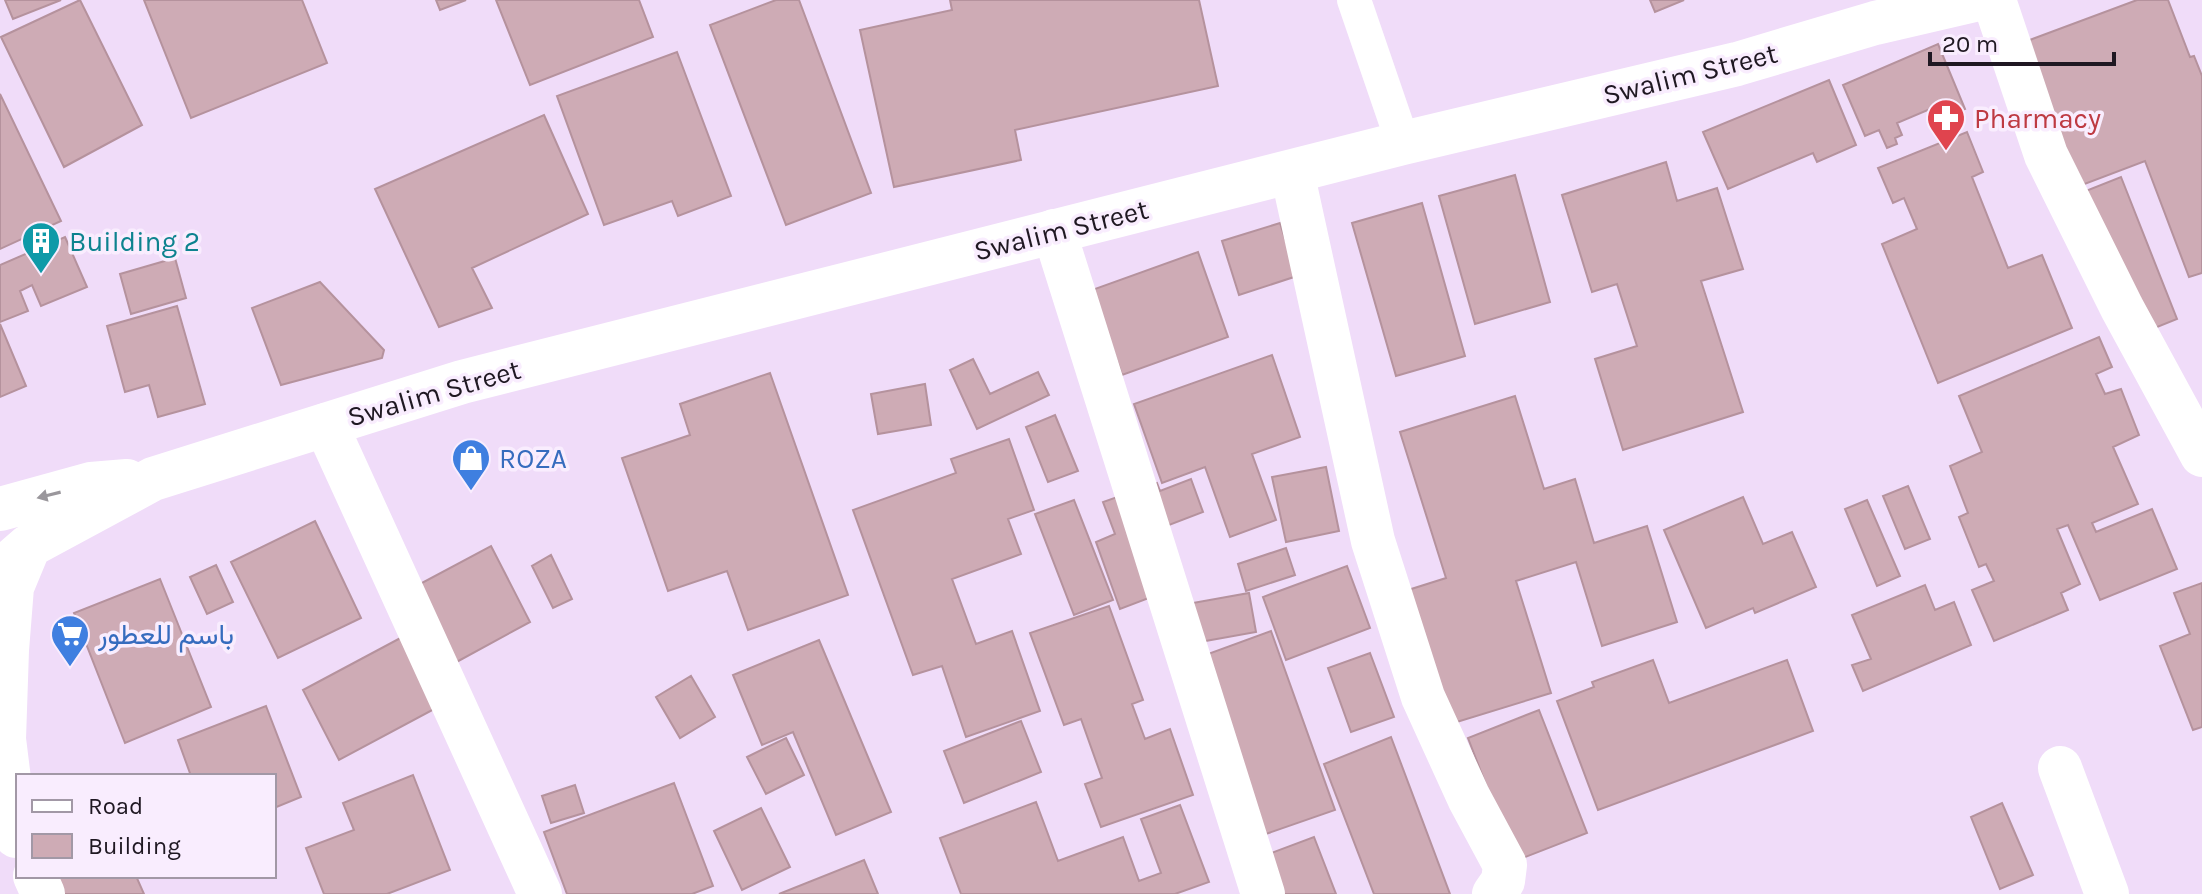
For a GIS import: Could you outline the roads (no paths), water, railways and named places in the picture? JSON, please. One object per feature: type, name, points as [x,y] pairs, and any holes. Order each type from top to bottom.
[{"type":"street","name":"Swalim Street","points":[[14,558],[153,479],[462,382],[1403,143],[1737,64],[1870,12],[1974,0]]},
{"type":"street","points":[[1994,0],[2046,155],[2122,308],[2202,455]]},
{"type":"street","points":[[1292,172],[1373,541],[1423,697],[1469,798],[1505,865],[1503,881],[1494,894]]},
{"type":"street","points":[[1054,231],[1263,894]]},
{"type":"street","points":[[326,425],[540,894]]},
{"type":"street","name":"Swalim Street","points":[[0,509],[91,484],[153,479]]},
{"type":"street","points":[[11,829],[4,739],[14,558]]},
{"type":"street","points":[[2060,768],[2107,894]]},
{"type":"lane","points":[[1354,0],[1403,143]]},
{"type":"place","name":"Pharmacy","points":[[1946,152]]},
{"type":"place","name":"Building 2","points":[[41,275]]},
{"type":"place","name":"ROZA","points":[[471,492]]},
{"type":"place","name":"باسم للعطور","points":[[70,668]]}]
